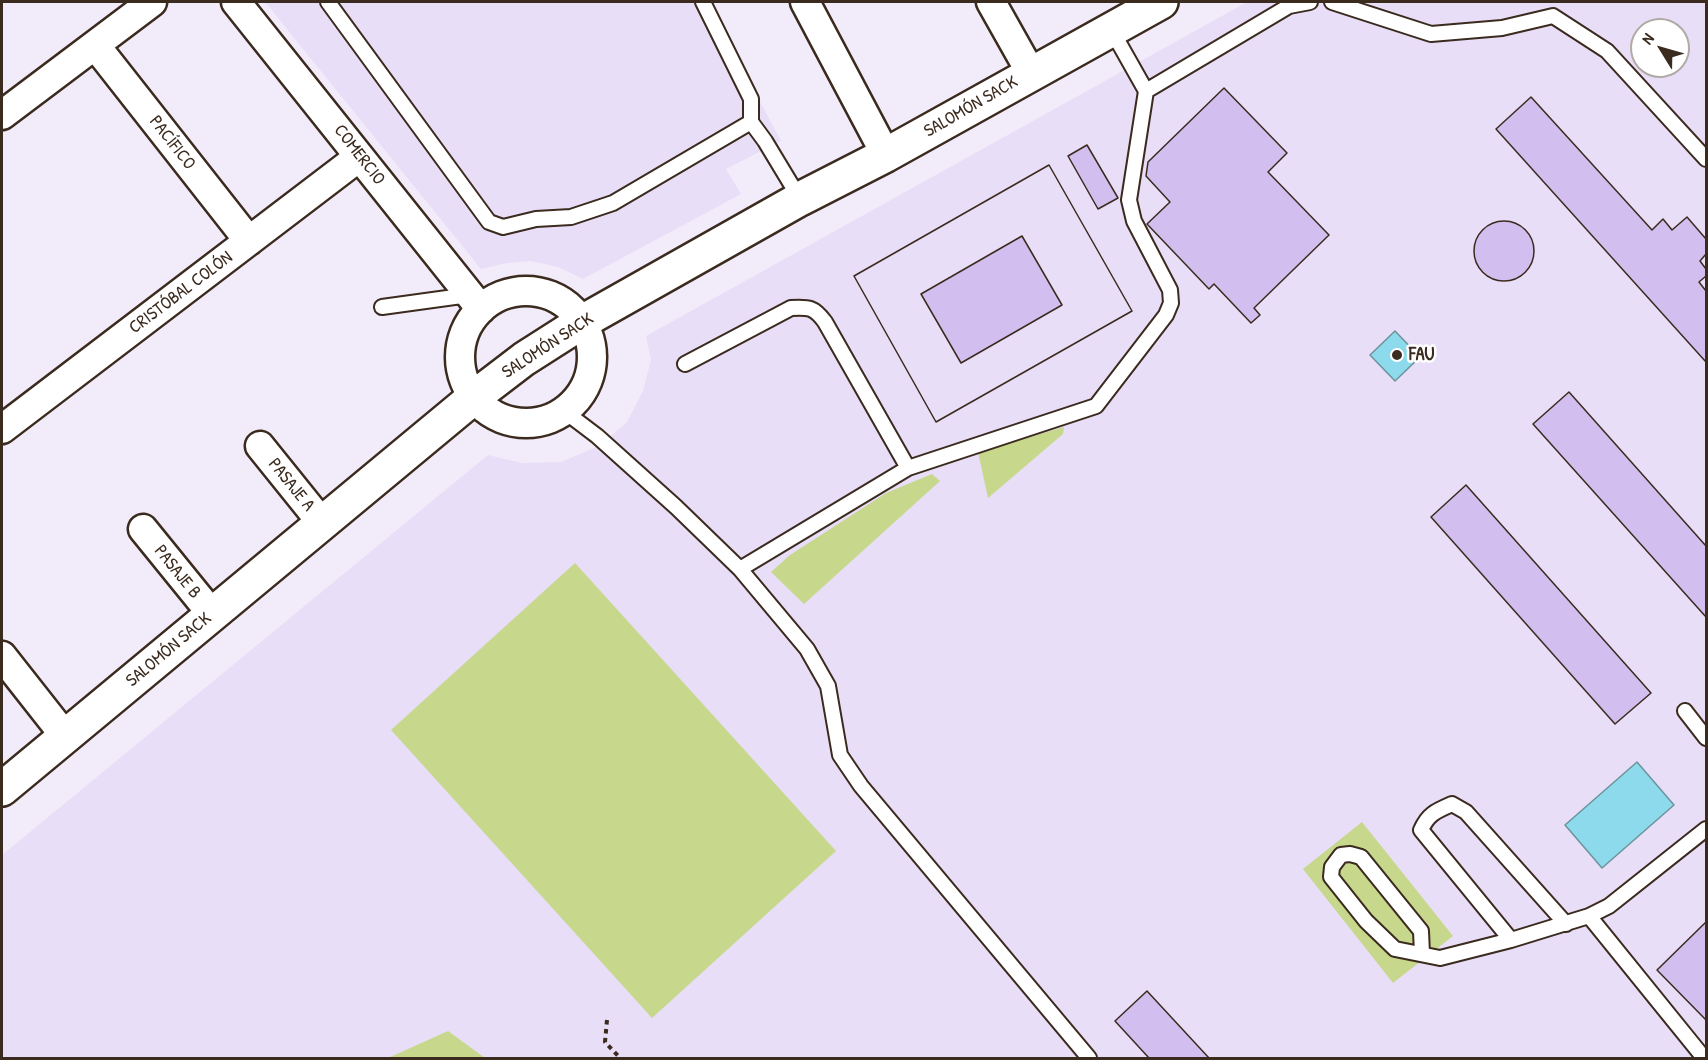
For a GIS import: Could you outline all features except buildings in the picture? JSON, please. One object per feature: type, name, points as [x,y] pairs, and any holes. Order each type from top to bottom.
[{"type":"street","points":[[2,116],[152,2]]},
{"type":"street","name":"COMERCIO","points":[[236,2],[475,302]]},
{"type":"street","points":[[805,2],[886,155]]},
{"type":"street","points":[[991,2],[1031,73]]},
{"type":"street","name":"SALOMÓN SACK","points":[[2,789],[473,398],[524,359],[582,322],[800,199],[886,155],[1161,2]]},
{"type":"street","name":"PACÍFICO","points":[[95,45],[249,241]]},
{"type":"street","name":"CRISTÓBAL COLÓN","points":[[2,429],[359,157]]},
{"type":"street","points":[[520,291],[534,292],[549,295],[562,302],[582,322],[592,349],[592,363],[583,390],[575,402],[564,411],[537,423],[516,423],[495,416],[483,409],[473,398],[466,386],[459,359],[461,345],[472,319],[475,302],[493,300],[520,291]]},
{"type":"street","name":"PASAJE A","points":[[260,446],[322,523]]},
{"type":"street","name":"PASAJE B","points":[[142,529],[212,615]]},
{"type":"street","points":[[2,656],[65,736]]},
{"type":"lane","points":[[328,2],[489,222],[503,227],[536,219],[571,217],[613,203],[751,122]]},
{"type":"lane","points":[[703,2],[751,99],[751,122],[800,199]]},
{"type":"lane","points":[[1146,91],[1289,6],[1310,2]]},
{"type":"lane","points":[[1332,2],[1431,34],[1502,28],[1553,16],[1607,51],[1707,159]]},
{"type":"lane","points":[[740,569],[908,468],[1096,406],[1166,315],[1171,303],[1170,290],[1134,221],[1129,200],[1146,91],[1111,29]]},
{"type":"lane","points":[[382,307],[475,302]]},
{"type":"lane","points":[[685,364],[791,308],[809,308],[818,312],[908,468]]},
{"type":"lane","points":[[564,411],[597,436],[676,507],[740,569],[807,649],[828,686],[840,755],[861,786],[1089,1059]]},
{"type":"lane","points":[[1685,711],[1707,738]]},
{"type":"lane","points":[[1511,940],[1421,830],[1425,820],[1436,811],[1452,804],[1466,812],[1566,924]]},
{"type":"lane","points":[[1422,954],[1421,931],[1361,857],[1350,854],[1341,855],[1332,867],[1331,877],[1366,921],[1395,949],[1440,958],[1511,940],[1589,916],[1608,906],[1707,829]]},
{"type":"lane","points":[[1589,916],[1704,1059]]},
{"type":"path","points":[[607,1020],[605,1042],[620,1059]]},
{"type":"shaded area","points":[[265,2],[707,2],[781,141],[726,169],[741,194],[583,279],[558,267],[531,261],[507,263],[481,269]]},
{"type":"shaded area","points":[[1247,2],[1706,2],[1706,1058],[2,1058],[2,855],[488,455],[522,463],[561,462],[599,446],[627,422],[643,391],[651,360],[646,336]]},
{"type":"green space","points":[[1064,427],[1063,434],[988,498],[978,452]]},
{"type":"green space","points":[[932,474],[940,481],[804,604],[771,572],[790,555],[886,493]]},
{"type":"green space","points":[[575,563],[836,851],[652,1018],[391,730]]},
{"type":"green space","points":[[1362,822],[1453,936],[1393,983],[1303,869]]},
{"type":"green space","points":[[448,1031],[485,1058],[388,1058]]},
{"type":"water","points":[[1395,331],[1420,357],[1395,381],[1370,355]]},
{"type":"water","points":[[1637,762],[1674,805],[1602,868],[1565,825]]},
{"type":"place","name":"FAU","points":[[1397,355]]}]
